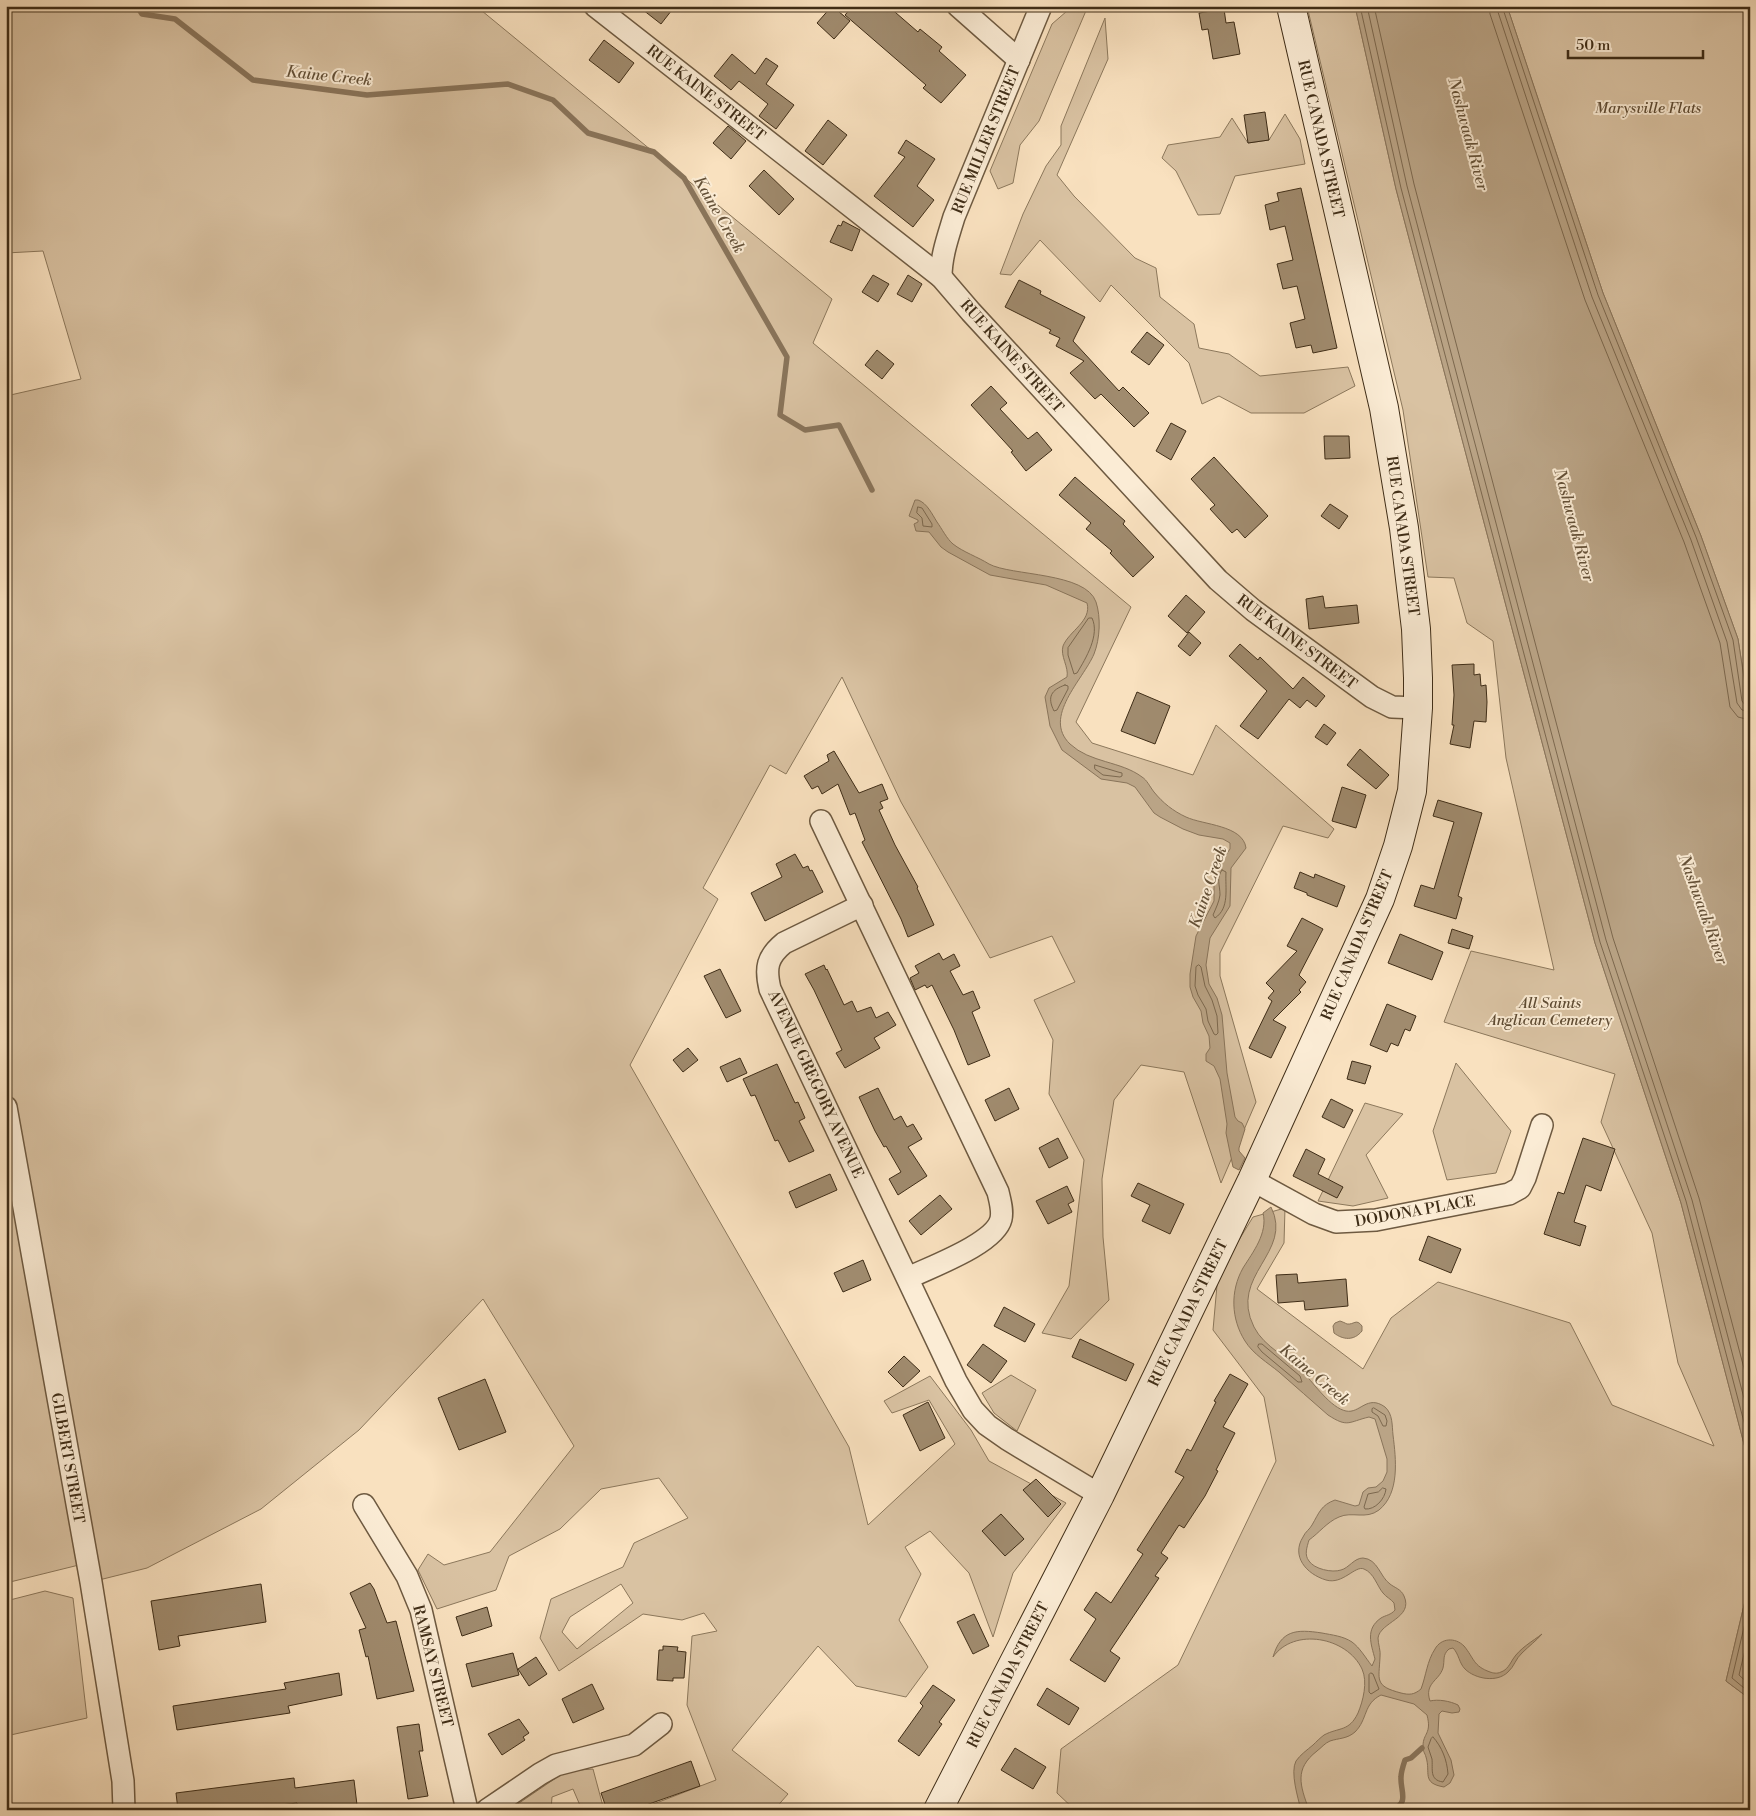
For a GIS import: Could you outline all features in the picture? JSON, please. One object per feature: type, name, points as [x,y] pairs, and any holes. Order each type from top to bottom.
[{"type":"main road","name":"RUE CANADA STREET","points":[[938,1810],[1100,1495],[1252,1180],[1380,899],[1398,846],[1412,791],[1418,708],[1416,628],[1404,528],[1384,408],[1291,6]]},
{"type":"street","name":"RUE KAINE STREET","points":[[595,6],[941,277],[1233,595],[1372,697],[1392,707],[1418,708]]},
{"type":"street","points":[[958,6],[1019,60]]},
{"type":"street","name":"RUE MILLER STREET","points":[[941,277],[941,263],[954,217],[1041,6]]},
{"type":"street","points":[[821,820],[998,1192],[1002,1205],[1001,1219],[995,1232],[983,1242],[908,1278]]},
{"type":"street","name":"AVENUE GREGORY AVENUE","points":[[862,905],[784,943],[774,951],[768,963],[767,976],[770,989],[956,1381],[973,1410],[987,1426],[1100,1495]]},
{"type":"street","name":"GILBERT STREET","points":[[6,1107],[92,1582],[123,1781],[124,1810]]},
{"type":"street","name":"DODONA PLACE","points":[[1252,1180],[1314,1214],[1336,1222],[1376,1220],[1509,1194],[1520,1188],[1542,1125]]},
{"type":"street","name":"RAMSAY STREET","points":[[364,1505],[406,1576],[421,1610],[467,1810]]},
{"type":"street","points":[[487,1810],[556,1765],[634,1745],[661,1724]]},
{"type":"green space","points":[[6,6],[476,6],[832,299],[813,343],[1131,607],[1076,722],[1092,743],[1193,775],[1216,725],[1334,829],[1328,838],[1283,826],[1220,953],[1220,976],[1256,1102],[1221,1183],[1184,1072],[1141,1065],[1114,1100],[1102,1179],[1103,1237],[1109,1300],[1071,1339],[1042,1333],[1069,1286],[1084,1160],[1049,1094],[1053,1040],[1034,1000],[1075,982],[1052,936],[990,958],[901,802],[842,677],[786,774],[770,765],[703,888],[718,899],[630,1065],[849,1447],[868,1525],[955,1444],[929,1400],[892,1413],[884,1401],[930,1376],[971,1430],[989,1461],[1066,1503],[1013,1573],[993,1637],[969,1573],[930,1531],[905,1547],[921,1574],[899,1620],[928,1667],[906,1697],[856,1686],[818,1646],[732,1750],[788,1794],[774,1810],[638,1810],[716,1780],[687,1705],[692,1636],[717,1631],[704,1613],[682,1620],[643,1614],[559,1671],[540,1638],[551,1599],[623,1567],[634,1543],[688,1518],[659,1478],[601,1489],[560,1529],[509,1556],[496,1590],[437,1609],[418,1570],[428,1554],[444,1565],[490,1552],[574,1446],[483,1299],[359,1430],[261,1509],[147,1568],[91,1582],[87,1563],[6,1583],[6,396],[81,379],[43,251],[6,253]],"holes":[[[621,1584],[633,1603],[577,1649],[562,1632],[570,1617]]]},
{"type":"green space","points":[[1069,6],[1088,6],[1039,121],[1020,145],[1013,183],[998,189],[990,171],[1052,24],[1067,11]]},
{"type":"green space","name":"All Saints Anglican Cemetery","points":[[1307,6],[1355,6],[1396,189],[1595,943],[1681,1203],[1750,1467],[1750,1580],[1726,1681],[1750,1699],[1750,1810],[1075,1810],[1057,1793],[1061,1749],[1178,1665],[1276,1461],[1264,1397],[1213,1330],[1218,1274],[1253,1217],[1285,1208],[1284,1243],[1257,1289],[1363,1369],[1391,1318],[1438,1282],[1570,1323],[1612,1405],[1714,1446],[1678,1363],[1652,1233],[1601,1122],[1615,1074],[1444,1022],[1471,951],[1554,970],[1506,758],[1493,641],[1467,623],[1454,578],[1428,577],[1403,410]]},
{"type":"green space","name":"Marysville Flats","points":[[1507,6],[1750,6],[1750,716],[1738,639],[1701,536],[1603,293]]},
{"type":"green space","points":[[1105,18],[1108,59],[1057,175],[1074,196],[1135,258],[1156,268],[1160,297],[1194,324],[1199,348],[1229,354],[1260,376],[1348,367],[1355,386],[1304,413],[1251,413],[1219,396],[1202,404],[1189,363],[1111,285],[1100,302],[1040,240],[1011,275],[1000,274],[1023,214],[1046,166],[1061,145],[1061,126]]},
{"type":"green space","points":[[1285,114],[1300,139],[1305,164],[1235,176],[1220,214],[1198,215],[1176,171],[1162,158],[1168,145],[1220,137],[1232,118],[1248,143],[1269,140]]},
{"type":"green space","points":[[1456,1063],[1511,1131],[1496,1173],[1447,1180],[1433,1131]]},
{"type":"green space","points":[[1365,1103],[1403,1114],[1366,1155],[1388,1198],[1353,1206],[1318,1201]]},
{"type":"green space","points":[[1011,1375],[1036,1390],[1017,1431],[994,1413],[982,1393]]},
{"type":"green space","points":[[45,1591],[73,1598],[87,1718],[6,1736],[6,1601]]},
{"type":"green space","points":[[593,1769],[604,1810],[582,1810],[573,1789],[552,1797],[551,1810],[509,1810],[566,1771]]},
{"type":"water","name":"Nashwaak River","points":[[1355,6],[1507,6],[1603,293],[1701,536],[1738,639],[1750,716],[1750,1467],[1681,1203],[1595,943],[1396,189]]},
{"type":"water","points":[[915,500],[918,500],[929,509],[951,542],[966,552],[1000,568],[1064,580],[1078,585],[1089,592],[1098,608],[1098,642],[1089,664],[1067,699],[1062,711],[1060,722],[1063,733],[1070,744],[1078,750],[1096,759],[1125,768],[1142,777],[1161,800],[1177,812],[1193,820],[1230,830],[1243,840],[1246,848],[1231,868],[1230,906],[1210,938],[1206,965],[1209,984],[1217,998],[1222,1015],[1227,1073],[1235,1117],[1242,1123],[1245,1129],[1239,1151],[1245,1158],[1239,1170],[1233,1167],[1226,1133],[1227,1124],[1220,1079],[1214,1066],[1206,1061],[1206,1054],[1210,1048],[1209,1036],[1203,1023],[1201,1011],[1190,987],[1190,974],[1196,936],[1214,901],[1214,872],[1230,849],[1230,843],[1223,839],[1199,835],[1160,817],[1154,813],[1135,787],[1127,783],[1101,779],[1062,750],[1050,726],[1045,697],[1049,688],[1067,677],[1062,650],[1063,646],[1083,621],[1088,609],[1087,603],[1046,585],[990,575],[948,552],[941,547],[929,532],[916,531],[914,524],[918,520],[909,516]]},
{"type":"water","points":[[1271,1207],[1276,1223],[1274,1238],[1254,1278],[1249,1293],[1248,1309],[1258,1334],[1304,1373],[1323,1395],[1340,1409],[1351,1411],[1368,1403],[1373,1403],[1385,1407],[1391,1417],[1395,1475],[1386,1503],[1374,1513],[1344,1515],[1335,1519],[1309,1540],[1306,1554],[1311,1564],[1328,1571],[1341,1570],[1360,1558],[1368,1559],[1387,1581],[1403,1594],[1406,1603],[1404,1610],[1401,1615],[1384,1628],[1378,1638],[1380,1655],[1379,1677],[1382,1685],[1404,1694],[1411,1694],[1421,1689],[1432,1654],[1438,1645],[1448,1640],[1457,1641],[1464,1646],[1474,1661],[1484,1670],[1500,1673],[1507,1668],[1523,1648],[1542,1634],[1520,1655],[1510,1670],[1498,1678],[1480,1677],[1469,1672],[1463,1667],[1453,1648],[1445,1653],[1443,1668],[1429,1690],[1430,1701],[1451,1702],[1458,1705],[1460,1709],[1459,1712],[1442,1711],[1439,1714],[1438,1733],[1451,1760],[1454,1775],[1450,1783],[1444,1787],[1432,1783],[1428,1777],[1426,1757],[1423,1750],[1423,1742],[1428,1730],[1427,1715],[1414,1704],[1381,1695],[1368,1707],[1362,1722],[1355,1732],[1326,1743],[1305,1764],[1301,1778],[1303,1793],[1309,1810],[1301,1810],[1294,1778],[1296,1761],[1324,1735],[1347,1726],[1355,1719],[1362,1703],[1365,1680],[1362,1669],[1355,1658],[1345,1649],[1333,1643],[1306,1639],[1282,1648],[1273,1657],[1276,1648],[1285,1636],[1291,1633],[1304,1631],[1330,1634],[1352,1642],[1372,1666],[1375,1659],[1370,1637],[1373,1627],[1381,1618],[1395,1610],[1394,1603],[1383,1593],[1373,1577],[1364,1569],[1357,1570],[1338,1580],[1326,1580],[1307,1569],[1300,1557],[1300,1544],[1303,1537],[1323,1507],[1335,1500],[1355,1506],[1359,1505],[1363,1492],[1368,1488],[1376,1487],[1383,1481],[1387,1472],[1387,1459],[1375,1419],[1369,1417],[1344,1423],[1328,1415],[1256,1354],[1248,1346],[1240,1332],[1234,1305],[1236,1286],[1243,1268],[1262,1235],[1263,1213]]},
{"type":"water","points":[[1340,1321],[1347,1324],[1358,1322],[1362,1326],[1362,1331],[1356,1337],[1341,1337],[1334,1333],[1333,1326]]},
{"type":"water","points":[[1750,1580],[1750,1699],[1726,1681]]},
{"type":"building","points":[[638,6],[675,6],[661,24]]},
{"type":"building","points":[[832,6],[850,21],[834,39],[817,23]]},
{"type":"building","points":[[853,6],[888,6],[918,32],[920,29],[942,47],[939,51],[966,75],[941,103],[923,88],[926,85],[845,15]]},
{"type":"building","points":[[1224,9],[1226,23],[1234,22],[1240,54],[1213,59],[1208,29],[1202,30],[1199,13]]},
{"type":"building","points":[[604,40],[634,63],[619,83],[589,60]]},
{"type":"building","points":[[732,54],[755,74],[766,58],[778,66],[766,84],[794,105],[776,129],[759,116],[768,104],[739,81],[731,90],[714,76]]},
{"type":"building","points":[[1265,112],[1269,140],[1248,143],[1244,115]]},
{"type":"building","points":[[828,120],[847,135],[823,165],[805,151]]},
{"type":"building","points":[[728,126],[746,141],[731,159],[713,143]]},
{"type":"building","points":[[906,140],[935,159],[917,186],[934,200],[913,227],[874,196],[905,157],[898,153]]},
{"type":"building","points":[[764,170],[794,199],[779,215],[749,186]]},
{"type":"building","points":[[1301,188],[1337,348],[1313,353],[1311,345],[1296,348],[1290,323],[1305,319],[1297,286],[1283,289],[1277,264],[1293,260],[1285,226],[1270,230],[1265,205],[1279,201],[1277,193]]},
{"type":"building","points":[[843,221],[860,230],[852,251],[830,242],[838,225],[841,226]]},
{"type":"building","points":[[873,275],[889,284],[878,302],[862,292]]},
{"type":"building","points":[[908,275],[922,284],[912,302],[897,294]]},
{"type":"building","points":[[1019,280],[1041,291],[1040,294],[1085,317],[1073,341],[1119,391],[1123,387],[1149,413],[1134,427],[1101,394],[1095,399],[1070,373],[1084,361],[1056,346],[1060,338],[1049,333],[1051,330],[1005,307]]},
{"type":"building","points":[[1147,332],[1164,345],[1149,365],[1131,352]]},
{"type":"building","points":[[877,350],[894,364],[882,379],[865,365]]},
{"type":"building","points":[[991,386],[1007,403],[1000,409],[1028,439],[1037,432],[1052,450],[1026,471],[1011,452],[1013,451],[971,405]]},
{"type":"building","points":[[1171,423],[1186,431],[1171,460],[1156,451]]},
{"type":"building","points":[[1324,436],[1349,436],[1350,458],[1325,459]]},
{"type":"building","points":[[1214,457],[1268,516],[1245,538],[1237,529],[1232,533],[1210,509],[1215,505],[1191,479]]},
{"type":"building","points":[[1075,477],[1125,521],[1123,524],[1154,557],[1133,577],[1110,553],[1112,551],[1086,529],[1091,523],[1059,495]]},
{"type":"building","points":[[1330,504],[1348,516],[1339,529],[1321,516]]},
{"type":"building","points":[[1186,595],[1205,612],[1187,633],[1168,616]]},
{"type":"building","points":[[1323,596],[1325,608],[1357,605],[1359,623],[1309,629],[1306,599]]},
{"type":"building","points":[[1189,632],[1201,643],[1190,656],[1178,646]]},
{"type":"building","points":[[1240,644],[1258,660],[1260,657],[1293,689],[1303,677],[1325,696],[1316,707],[1307,700],[1300,708],[1289,699],[1258,739],[1240,726],[1267,691],[1229,656]]},
{"type":"building","points":[[1474,664],[1474,675],[1480,674],[1481,686],[1486,685],[1487,702],[1486,722],[1474,721],[1470,748],[1450,744],[1454,725],[1452,725],[1454,695],[1452,665]]},
{"type":"building","points":[[1137,692],[1170,706],[1155,744],[1121,731]]},
{"type":"building","points":[[1324,724],[1336,733],[1327,745],[1315,737]]},
{"type":"building","points":[[1360,749],[1389,775],[1376,789],[1347,765]]},
{"type":"building","points":[[834,751],[859,793],[882,784],[888,799],[880,802],[883,808],[879,810],[895,845],[918,887],[934,925],[908,937],[901,919],[862,842],[865,840],[855,813],[850,815],[838,784],[822,794],[818,786],[812,789],[804,776],[829,761],[827,755]]},
{"type":"building","points":[[1342,787],[1366,795],[1356,828],[1332,821]]},
{"type":"building","points":[[1438,800],[1482,813],[1458,896],[1462,898],[1456,919],[1414,906],[1421,885],[1434,889],[1454,822],[1433,816]]},
{"type":"building","points":[[795,854],[803,868],[808,866],[810,871],[812,870],[823,892],[765,921],[751,893],[782,877],[776,864]]},
{"type":"building","points":[[1300,872],[1314,878],[1315,874],[1345,886],[1337,907],[1294,888]]},
{"type":"building","points":[[1302,918],[1323,929],[1299,975],[1306,982],[1299,990],[1301,992],[1273,1020],[1286,1027],[1271,1058],[1249,1048],[1272,1001],[1268,998],[1274,991],[1266,983],[1297,951],[1287,946]]},
{"type":"building","points":[[1452,929],[1473,936],[1469,949],[1448,943]]},
{"type":"building","points":[[1400,934],[1443,952],[1432,980],[1388,963]]},
{"type":"building","points":[[939,953],[943,960],[954,954],[960,966],[950,971],[963,995],[973,991],[980,1008],[972,1012],[990,1056],[968,1065],[954,1030],[932,985],[927,988],[925,985],[915,990],[910,978],[919,973],[915,966]]},
{"type":"building","points":[[824,965],[844,1005],[852,1001],[857,1012],[871,1007],[876,1018],[888,1012],[896,1025],[874,1038],[880,1048],[845,1068],[836,1053],[842,1050],[805,974]]},
{"type":"building","points":[[720,969],[741,1011],[726,1018],[704,976]]},
{"type":"building","points":[[1387,1004],[1416,1016],[1410,1031],[1405,1029],[1398,1046],[1391,1043],[1387,1052],[1370,1045]]},
{"type":"building","points":[[688,1048],[698,1060],[683,1072],[673,1060]]},
{"type":"building","points":[[740,1058],[747,1073],[727,1082],[720,1067]]},
{"type":"building","points":[[1352,1061],[1371,1066],[1365,1084],[1347,1079]]},
{"type":"building","points":[[777,1064],[795,1103],[798,1102],[805,1118],[799,1121],[814,1151],[789,1162],[778,1140],[775,1141],[755,1095],[751,1096],[743,1079]]},
{"type":"building","points":[[878,1088],[894,1120],[901,1116],[907,1127],[913,1124],[922,1139],[908,1147],[927,1176],[898,1195],[889,1179],[901,1172],[875,1131],[859,1097]]},
{"type":"building","points":[[1009,1088],[1019,1109],[995,1121],[985,1100]]},
{"type":"building","points":[[1331,1099],[1353,1110],[1344,1128],[1322,1117]]},
{"type":"building","points":[[1058,1138],[1068,1158],[1049,1168],[1039,1148]]},
{"type":"building","points":[[1583,1138],[1615,1149],[1601,1191],[1586,1185],[1574,1222],[1586,1226],[1580,1246],[1544,1234],[1558,1192],[1564,1194]]},
{"type":"building","points":[[1306,1149],[1325,1159],[1318,1174],[1343,1187],[1337,1198],[1293,1176]]},
{"type":"building","points":[[830,1174],[837,1190],[796,1208],[789,1192]]},
{"type":"building","points":[[1138,1183],[1184,1204],[1170,1234],[1142,1221],[1150,1205],[1131,1196]]},
{"type":"building","points":[[1067,1186],[1074,1201],[1068,1204],[1072,1212],[1048,1224],[1036,1201]]},
{"type":"building","points":[[940,1195],[952,1209],[921,1235],[909,1221]]},
{"type":"building","points":[[1428,1236],[1461,1249],[1451,1273],[1419,1260]]},
{"type":"building","points":[[863,1260],[871,1280],[843,1292],[834,1273]]},
{"type":"building","points":[[1297,1274],[1298,1283],[1346,1279],[1348,1306],[1305,1310],[1304,1301],[1278,1303],[1276,1275]]},
{"type":"building","points":[[1004,1307],[1035,1324],[1025,1342],[994,1326]]},
{"type":"building","points":[[1080,1339],[1134,1364],[1126,1381],[1072,1357]]},
{"type":"building","points":[[983,1344],[1007,1361],[991,1383],[967,1365]]},
{"type":"building","points":[[904,1356],[920,1371],[903,1387],[888,1372]]},
{"type":"building","points":[[1230,1374],[1248,1384],[1223,1427],[1235,1433],[1205,1496],[1184,1528],[1179,1525],[1161,1553],[1168,1558],[1155,1576],[1159,1578],[1110,1651],[1120,1658],[1105,1682],[1070,1660],[1096,1619],[1084,1610],[1096,1592],[1111,1603],[1143,1554],[1137,1550],[1184,1477],[1175,1472],[1187,1449],[1191,1451],[1216,1402],[1214,1401]]},
{"type":"building","points":[[485,1379],[506,1432],[459,1450],[438,1398]]},
{"type":"building","points":[[928,1402],[945,1438],[920,1451],[903,1415]]},
{"type":"building","points":[[1036,1479],[1061,1504],[1048,1517],[1023,1490]]},
{"type":"building","points":[[1001,1514],[1024,1539],[1005,1556],[982,1531]]},
{"type":"building","points":[[370,1583],[387,1623],[396,1621],[414,1691],[377,1699],[368,1656],[366,1657],[359,1630],[366,1628],[350,1593]]},
{"type":"building","points":[[261,1584],[266,1622],[178,1636],[180,1646],[159,1650],[151,1601]]},
{"type":"building","points":[[487,1607],[492,1626],[462,1636],[456,1617]]},
{"type":"building","points":[[974,1614],[989,1646],[973,1654],[957,1622]]},
{"type":"building","points":[[663,1646],[678,1647],[677,1651],[686,1652],[684,1678],[673,1678],[673,1681],[657,1680],[659,1650],[663,1650]]},
{"type":"building","points":[[513,1653],[519,1675],[472,1687],[466,1664]]},
{"type":"building","points":[[536,1657],[547,1674],[529,1686],[518,1669]]},
{"type":"building","points":[[339,1673],[342,1695],[288,1706],[290,1713],[177,1730],[173,1706],[286,1689],[284,1683]]},
{"type":"building","points":[[592,1684],[604,1709],[573,1723],[562,1699]]},
{"type":"building","points":[[933,1685],[955,1700],[939,1722],[942,1724],[919,1756],[898,1741],[923,1706],[920,1703]]},
{"type":"building","points":[[1047,1688],[1079,1708],[1069,1725],[1037,1705]]},
{"type":"building","points":[[519,1719],[529,1733],[523,1737],[525,1740],[502,1755],[488,1734]]},
{"type":"building","points":[[419,1724],[423,1751],[419,1751],[428,1796],[408,1799],[397,1727]]},
{"type":"building","points":[[1015,1748],[1046,1767],[1033,1789],[1001,1770]]},
{"type":"building","points":[[691,1761],[700,1786],[632,1810],[607,1810],[601,1793]]},
{"type":"building","points":[[294,1778],[295,1788],[354,1780],[357,1805],[315,1810],[298,1810],[297,1803],[240,1810],[178,1810],[176,1793]]},
{"type":"waterway","name":"Kaine Creek","points":[[137,6],[142,14],[175,19],[253,80],[367,95],[508,84],[553,100],[588,133],[654,152],[684,178],[787,357],[780,415],[805,430],[839,425],[872,490]]},
{"type":"waterway","points":[[1392,1810],[1401,1804],[1403,1796],[1401,1775],[1405,1760],[1411,1758],[1422,1748]]}]
